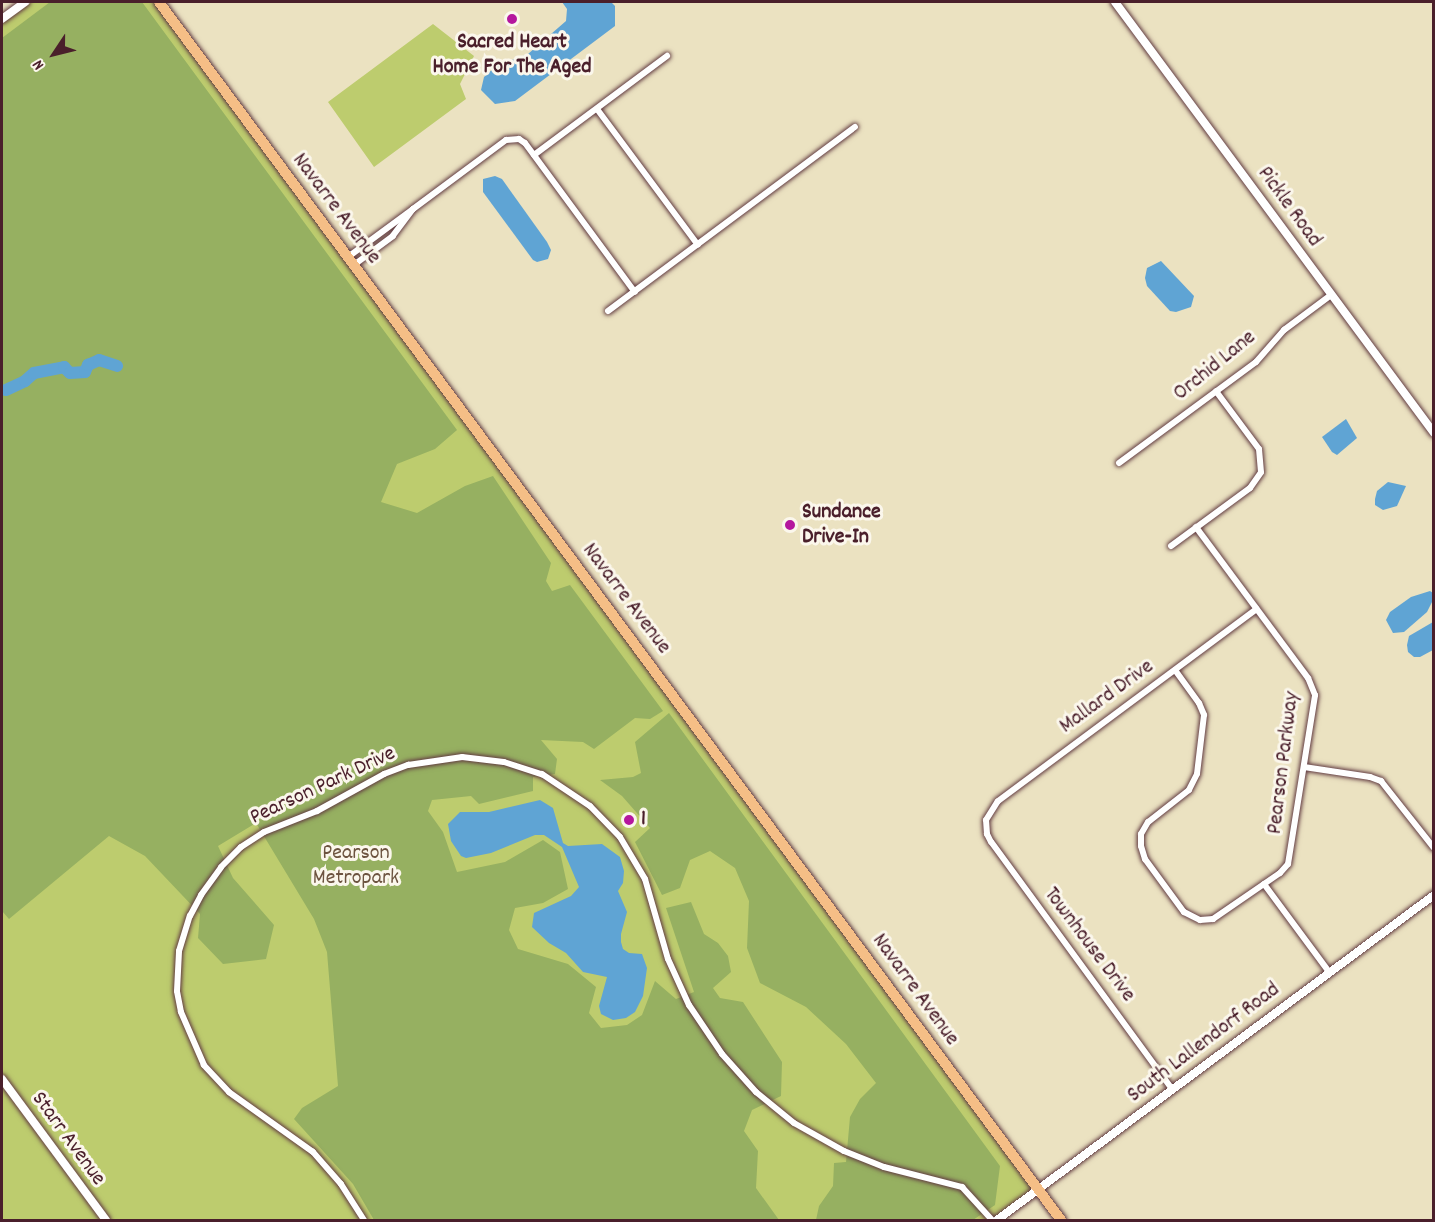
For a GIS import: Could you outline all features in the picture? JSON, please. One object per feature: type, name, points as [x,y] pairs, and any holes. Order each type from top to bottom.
[{"type":"highway","name":"Navarre Avenue","points":[[159,2],[1061,1221]]},
{"type":"street","points":[[2,19],[25,2]]},
{"type":"street","name":"Pickle Road","points":[[1115,2],[1434,433]]},
{"type":"street","points":[[534,155],[667,56]]},
{"type":"street","points":[[597,109],[698,245]]},
{"type":"street","points":[[608,311],[855,127]]},
{"type":"street","points":[[351,261],[413,210],[508,139],[522,141],[534,155],[635,292]]},
{"type":"street","points":[[351,261],[393,236],[413,210]]},
{"type":"street","name":"Orchid Lane","points":[[1119,463],[1256,362],[1284,330],[1330,295]]},
{"type":"street","points":[[1172,546],[1253,485],[1261,471],[1259,449],[1216,391]]},
{"type":"street","name":"Pearson Parkway","points":[[1175,670],[1199,703],[1204,715],[1197,774],[1188,791],[1146,825],[1140,838],[1143,855],[1182,909],[1200,920],[1213,920],[1222,916],[1284,869],[1290,859],[1315,699],[1313,688],[1196,527]]},
{"type":"street","name":"Mallard Drive","points":[[986,820],[998,801],[1257,609]]},
{"type":"street","name":"Pearson Park Drive","points":[[364,1221],[341,1184],[313,1152],[229,1092],[204,1065],[192,1042],[180,1008],[177,991],[179,951],[190,916],[201,895],[221,867],[241,847],[264,832],[317,811],[384,774],[408,765],[462,757],[504,762],[542,774],[590,806],[620,837],[645,879],[668,959],[689,1005],[722,1054],[763,1098],[814,1136],[844,1151],[884,1167],[962,1186],[992,1221]]},
{"type":"street","points":[[1304,767],[1370,777],[1382,781],[1434,848]]},
{"type":"street","name":"Townhouse Drive","points":[[986,820],[987,834],[991,842],[1172,1089]]},
{"type":"street","points":[[1264,884],[1329,972]]},
{"type":"street","name":"South Lallendorf Road","points":[[998,1221],[1434,895]]},
{"type":"street","name":"Starr Avenue","points":[[2,1079],[106,1221]]},
{"type":"green space","name":"Pearson Metropark","points":[[25,2],[160,2],[1039,1190],[997,1220],[2,1220],[2,19]]},
{"type":"green space","name":"Pearson Metropark","points":[[50,2],[142,2],[457,430],[435,449],[397,464],[381,502],[417,513],[465,486],[493,476],[551,563],[546,581],[552,591],[570,585],[663,711],[650,719],[635,718],[594,749],[583,742],[541,740],[557,759],[555,774],[533,777],[533,791],[479,804],[471,796],[432,800],[428,811],[443,832],[457,872],[505,862],[543,840],[560,852],[568,889],[543,903],[515,908],[509,930],[518,949],[568,964],[596,987],[589,1013],[601,1028],[627,1025],[642,1015],[655,981],[676,999],[694,992],[666,908],[691,902],[704,934],[718,943],[728,956],[731,972],[713,988],[720,998],[743,1002],[782,1062],[781,1096],[752,1110],[744,1131],[758,1151],[756,1188],[779,1220],[374,1220],[353,1184],[294,1119],[302,1108],[338,1086],[327,952],[314,919],[256,823],[218,846],[233,878],[274,925],[266,959],[223,964],[198,938],[200,914],[145,856],[109,836],[9,919],[2,911],[2,38]]},
{"type":"green space","points":[[433,24],[474,56],[460,84],[466,99],[374,167],[328,102]]},
{"type":"green space","points":[[669,713],[1000,1166],[995,1205],[973,1220],[816,1220],[819,1206],[833,1186],[834,1163],[846,1162],[850,1117],[860,1099],[876,1083],[846,1044],[806,1007],[760,983],[747,948],[749,901],[735,868],[710,851],[690,860],[680,888],[662,895],[635,842],[650,828],[622,796],[600,780],[633,777],[641,773],[635,742]]},
{"type":"water","points":[[562,2],[611,2],[615,6],[615,26],[515,101],[495,104],[481,90],[484,77],[496,66],[528,54],[566,21],[567,9]]},
{"type":"water","points":[[495,176],[502,179],[547,242],[551,250],[548,259],[537,262],[533,260],[483,192],[483,179]]},
{"type":"water","points":[[1161,261],[1194,296],[1191,307],[1176,312],[1170,311],[1147,286],[1145,278],[1147,268]]},
{"type":"water","points":[[1346,419],[1357,438],[1337,455],[1332,452],[1322,437]]},
{"type":"water","points":[[1388,482],[1406,486],[1397,506],[1383,510],[1375,505],[1375,499],[1377,491]]},
{"type":"water","points":[[1430,591],[1433,593],[1433,600],[1427,612],[1404,632],[1393,633],[1386,620],[1390,612],[1411,597]]},
{"type":"water","points":[[1433,622],[1433,650],[1420,657],[1414,657],[1408,652],[1409,636]]},
{"type":"water","points":[[540,800],[553,808],[563,843],[568,846],[602,844],[620,857],[624,871],[623,883],[618,891],[627,912],[621,942],[623,949],[629,953],[642,954],[647,968],[643,996],[635,1012],[626,1018],[613,1020],[601,1014],[599,1006],[607,977],[583,972],[566,953],[549,943],[532,927],[534,913],[571,896],[579,887],[562,847],[544,835],[535,835],[491,853],[466,858],[461,856],[451,841],[448,824],[460,812],[489,812]]},
{"type":"waterway","points":[[6,390],[25,381],[34,373],[64,367],[70,373],[85,372],[88,365],[99,360],[117,366]]},
{"type":"place","name":"Sacred Heart Home For The Aged","points":[[512,19]]},
{"type":"place","name":"Sundance Drive-In","points":[[790,525]]},
{"type":"place","name":"1","points":[[629,820]]}]
